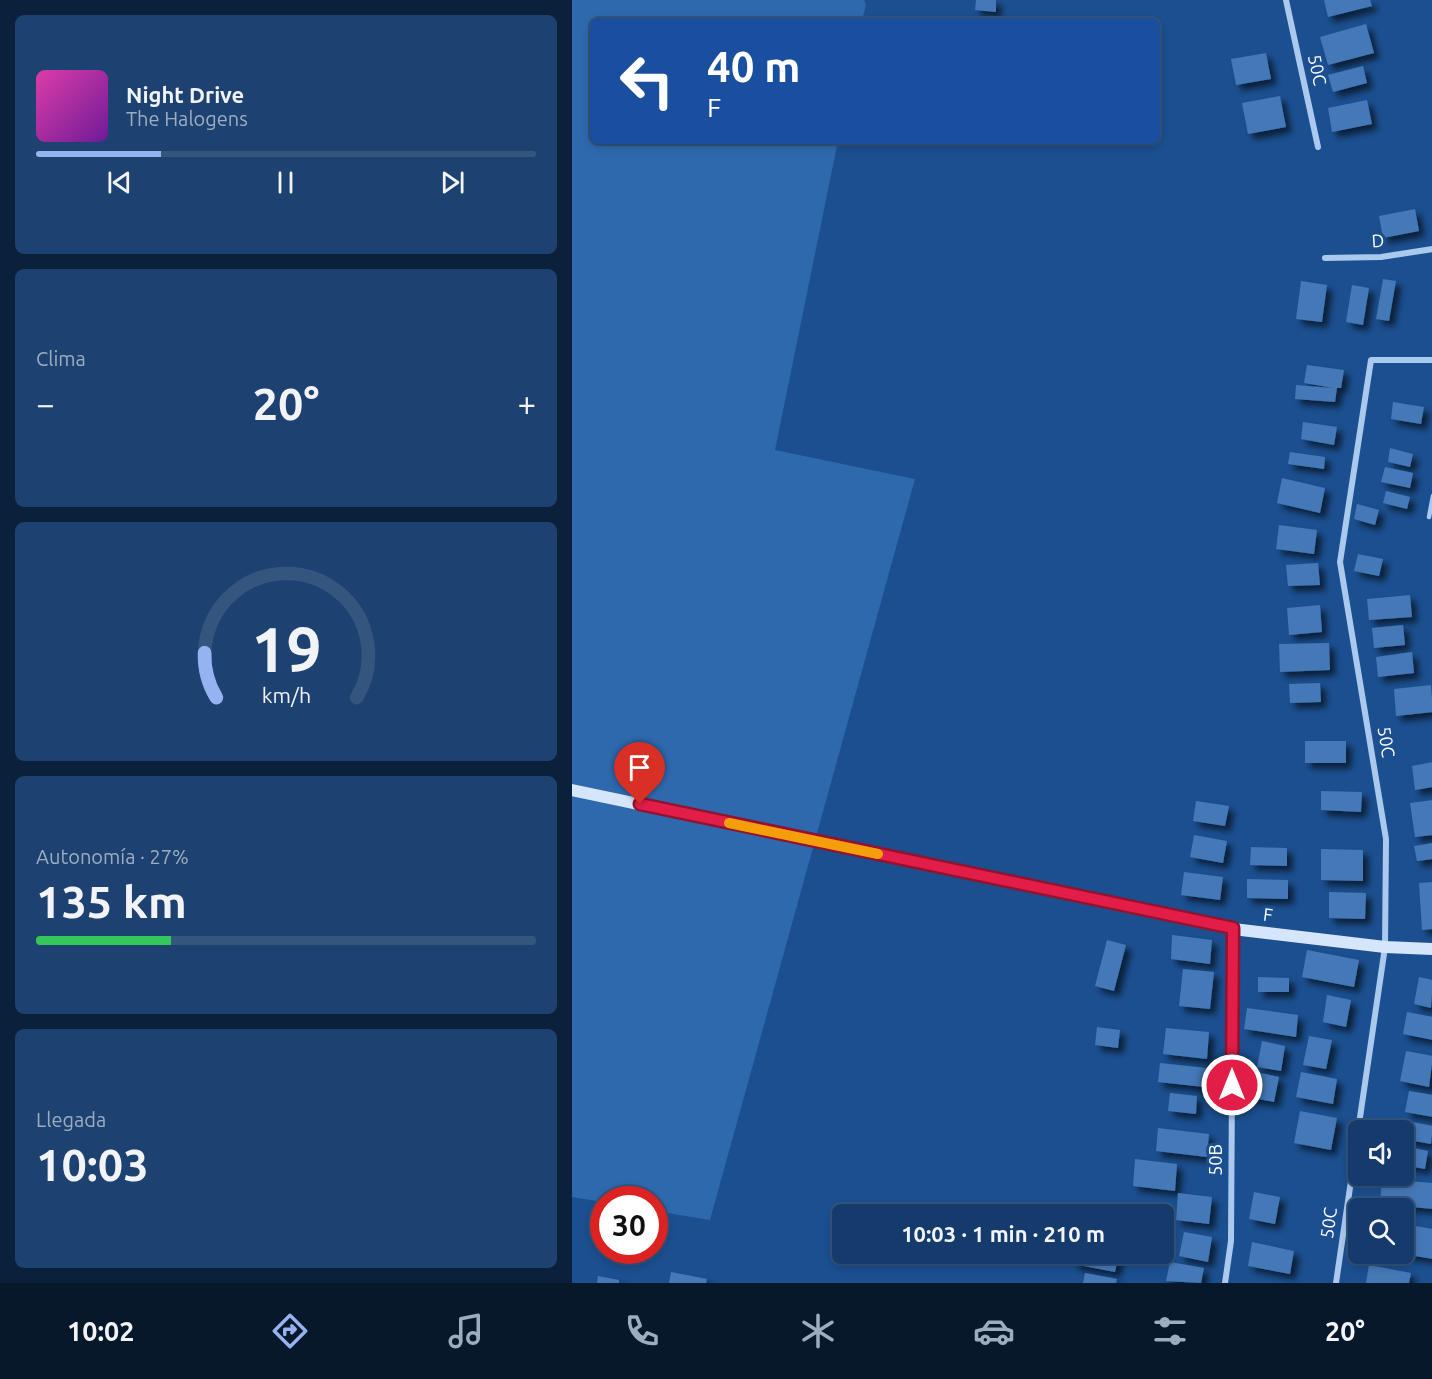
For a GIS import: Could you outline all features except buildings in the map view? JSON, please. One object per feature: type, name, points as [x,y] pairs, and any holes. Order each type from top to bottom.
[{"type":"street","name":"50C","points":[[1286,0],[1318,147]]},
{"type":"street","name":"D","points":[[1325,258],[1381,257],[1433,249]]},
{"type":"street","name":"50C","points":[[1360,1120],[1385,947],[1386,839],[1340,562],[1371,360],[1433,360]]},
{"type":"street","name":"F","points":[[572,790],[1233,928],[1385,947],[1433,949]]},
{"type":"street","name":"50B","points":[[1225,1283],[1231,1241],[1233,928]]},
{"type":"street","name":"50C","points":[[1336,1283],[1350,1186]]},
{"type":"lane","points":[[1429,517],[1433,496]]},
{"type":"shaded area","points":[[572,0],[864,0],[866,5],[863,18],[590,18],[590,144],[837,144],[775,450],[915,479],[710,1220],[668,1213],[668,1186],[590,1186],[590,1200],[572,1197]]},
{"type":"slow traffic","points":[[729,823],[878,854]]},
{"type":"route","points":[[640,804],[1233,928],[1232,1085]]}]
